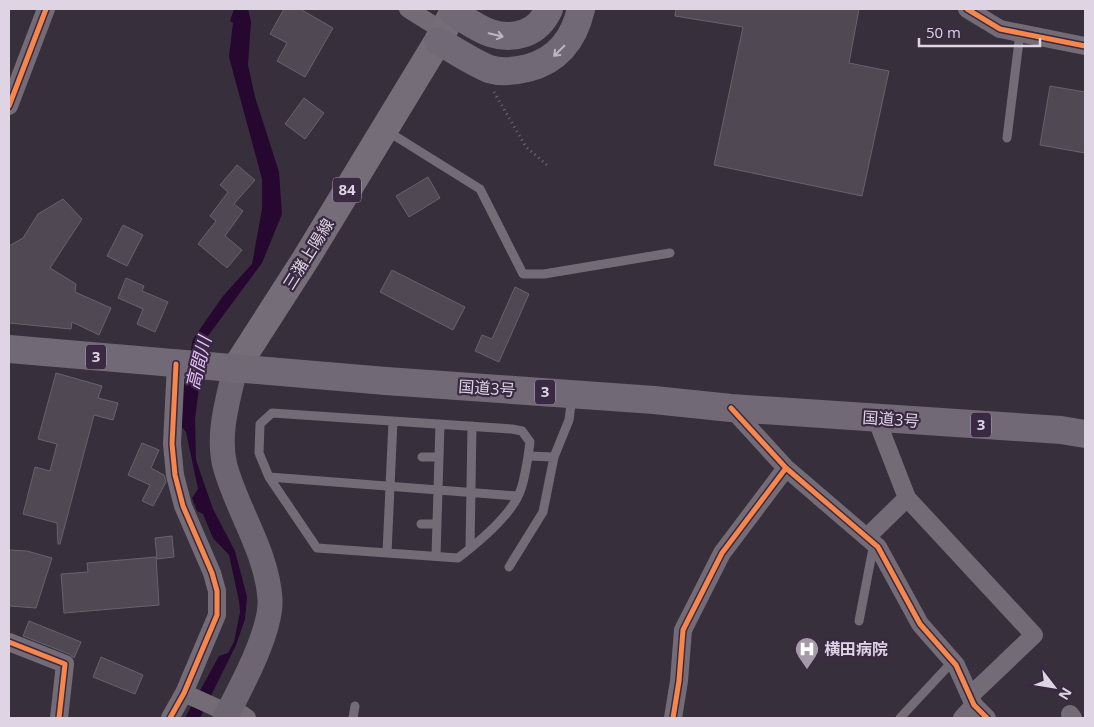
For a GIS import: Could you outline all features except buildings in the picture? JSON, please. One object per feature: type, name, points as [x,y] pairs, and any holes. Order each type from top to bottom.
[{"type":"highway","points":[[447,23],[495,36],[512,37],[532,30],[544,18],[548,9]]},
{"type":"highway","points":[[447,23],[490,69],[515,72],[543,64],[561,51],[577,26],[581,9]]},
{"type":"highway","name":"国道3号","points":[[9,349],[731,408],[1061,430],[1085,434]]},
{"type":"main road","name":"三潴上陽線","points":[[224,368],[305,260],[447,23]]},
{"type":"street","points":[[9,106],[46,9]]},
{"type":"street","points":[[408,9],[447,23]]},
{"type":"street","points":[[968,9],[1000,29],[1085,46]]},
{"type":"street","points":[[170,718],[187,695],[217,615],[217,591],[212,573],[184,506],[175,475],[172,444],[180,364]]},
{"type":"street","points":[[187,695],[229,713],[264,634],[270,600],[264,570],[225,465],[222,427],[224,368]]},
{"type":"street","points":[[731,408],[786,468],[878,547],[920,624],[953,662],[972,700],[986,718]]},
{"type":"street","points":[[876,418],[907,498],[1034,635],[972,700],[962,718]]},
{"type":"street","points":[[673,718],[679,682],[683,630],[722,553],[786,468]]},
{"type":"street","points":[[870,540],[907,498]]},
{"type":"street","points":[[9,642],[65,664],[59,718]]},
{"type":"lane","points":[[1007,138],[1020,33]]},
{"type":"lane","points":[[384,130],[480,189],[523,274],[544,274],[670,253]]},
{"type":"lane","points":[[509,567],[543,512],[554,457],[569,420],[572,394]]},
{"type":"lane","points":[[272,413],[440,424],[512,428],[522,431],[530,442],[518,496],[483,538],[458,558],[317,548],[269,477],[259,453],[260,424],[272,413]]},
{"type":"lane","points":[[387,553],[393,421]]},
{"type":"lane","points":[[436,556],[440,424]]},
{"type":"lane","points":[[470,548],[472,426]]},
{"type":"lane","points":[[528,456],[554,457]]},
{"type":"lane","points":[[422,457],[439,457]]},
{"type":"lane","points":[[269,477],[390,486],[438,492],[518,496]]},
{"type":"lane","points":[[421,524],[437,524]]},
{"type":"lane","points":[[859,620],[870,540]]},
{"type":"lane","points":[[900,718],[953,662]]},
{"type":"lane","points":[[353,718],[355,706]]},
{"type":"path","points":[[490,90],[496,93],[526,147],[547,165]]},
{"type":"water","name":"高間川","points":[[234,9],[248,9],[251,22],[248,65],[255,97],[279,172],[282,214],[262,263],[205,340],[195,419],[196,460],[213,509],[235,551],[247,597],[245,619],[236,645],[200,718],[185,718],[219,656],[228,653],[234,642],[240,612],[229,555],[213,538],[203,514],[197,511],[192,498],[198,489],[186,432],[180,425],[183,388],[193,339],[223,296],[252,264],[262,209],[262,179],[229,57],[233,23],[230,21]]},
{"type":"cycle path","points":[[9,106],[46,9]]},
{"type":"cycle path","points":[[967,9],[1000,29],[1085,46]]},
{"type":"cycle path","points":[[170,718],[184,693],[217,615],[217,591],[212,573],[183,506],[175,475],[172,444],[176,364]]},
{"type":"cycle path","points":[[731,408],[786,468],[878,547],[920,624],[956,665],[974,705],[987,718]]},
{"type":"cycle path","points":[[673,718],[679,681],[683,630],[722,553],[786,468]]},
{"type":"cycle path","points":[[9,642],[65,664],[59,718]]},
{"type":"place","name":"横田病院","points":[[807,670]]}]
